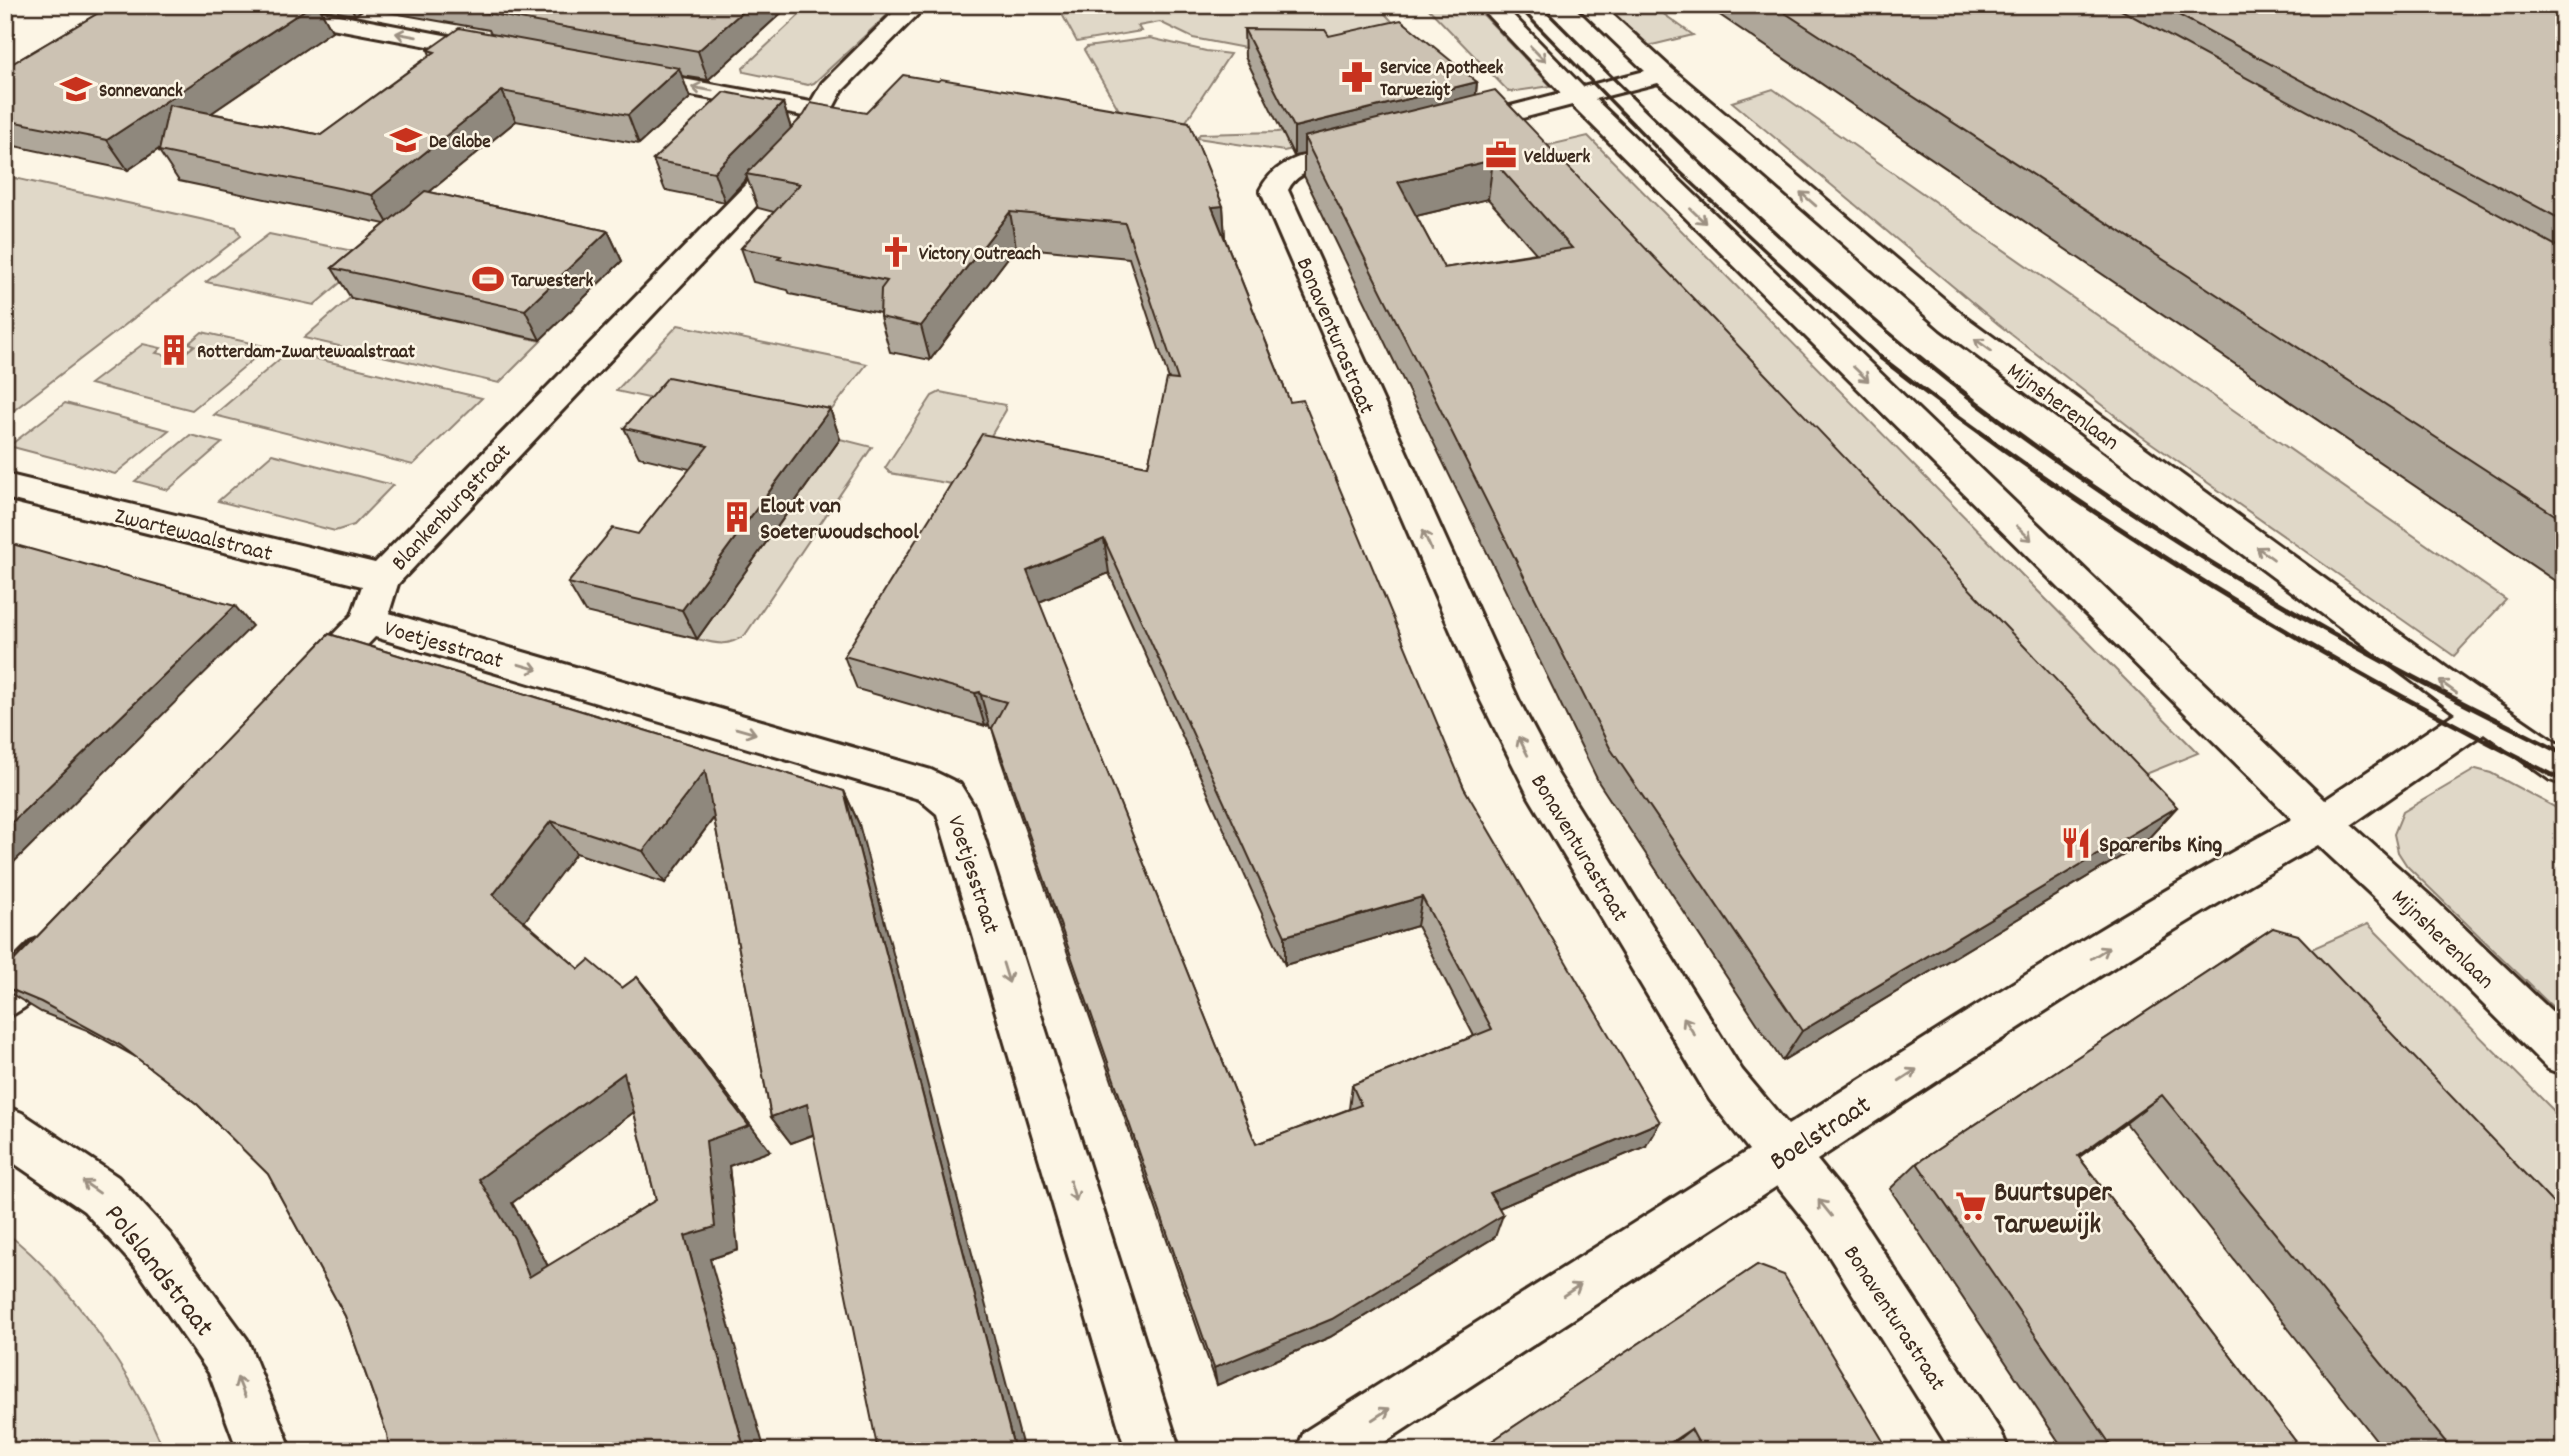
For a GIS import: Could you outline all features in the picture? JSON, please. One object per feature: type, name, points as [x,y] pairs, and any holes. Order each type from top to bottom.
[{"type":"street","points":[[246,5],[518,55]]},
{"type":"street","name":"Blankenburgstraat","points":[[294,698],[368,621],[382,578],[803,141],[831,88],[915,5]]},
{"type":"street","name":"Mijnsherenlaan","points":[[1490,5],[1579,97],[2322,823],[2423,915],[2564,1054]]},
{"type":"street","name":"Mijnsherenlaan","points":[[1588,5],[1663,74],[1952,322],[2564,769]]},
{"type":"street","points":[[613,73],[817,111]]},
{"type":"street","points":[[1446,130],[1663,74]]},
{"type":"street","name":"Bonaventurastraat","points":[[1384,146],[1294,167],[1283,175],[1274,190],[1500,701],[1543,785],[1726,1085],[1831,1215],[1982,1451]]},
{"type":"street","name":"Zwartewaalstraat","points":[[5,485],[382,578]]},
{"type":"street","name":"Voetjesstraat","points":[[368,621],[931,786],[946,796],[955,808],[1153,1451]]},
{"type":"street","points":[[2322,823],[2484,713]]},
{"type":"street","name":"Boelstraat","points":[[1324,1451],[1781,1155],[2145,925],[2224,877],[2322,823]]},
{"type":"street","points":[[5,998],[71,930]]},
{"type":"street","name":"Polslandstraat","points":[[5,1129],[101,1194],[153,1251],[229,1357],[265,1451]]},
{"type":"shaded area","points":[[810,5],[898,5],[814,83],[808,85],[744,72],[743,68]]},
{"type":"shaded area","points":[[1057,5],[1377,5],[1400,30],[1245,48],[1193,38],[1160,22],[1138,26],[1141,31],[1077,42]]},
{"type":"shaded area","points":[[1425,5],[1474,5],[1551,86],[1509,92]]},
{"type":"shaded area","points":[[1595,5],[1651,5],[1693,35],[1648,46],[1635,44]]},
{"type":"shaded area","points":[[1150,38],[1230,54],[1179,132],[1126,122],[1084,50],[1087,47]]},
{"type":"shaded area","points":[[1773,89],[2506,600],[2454,656],[2140,435],[1998,324],[1732,102]]},
{"type":"shaded area","points":[[1376,118],[1382,128],[1284,151],[1197,138],[1200,134],[1277,132]]},
{"type":"shaded area","points":[[1588,136],[2198,753],[2141,776],[1545,146]]},
{"type":"shaded area","points":[[5,176],[236,227],[241,236],[5,417]]},
{"type":"shaded area","points":[[269,234],[373,255],[314,305],[206,282]]},
{"type":"shaded area","points":[[350,298],[541,341],[499,383],[304,338]]},
{"type":"shaded area","points":[[678,325],[867,364],[813,434],[616,391]]},
{"type":"shaded area","points":[[202,332],[268,347],[192,410],[90,384],[143,344],[161,348],[156,353],[179,358],[195,345],[189,343]]},
{"type":"shaded area","points":[[288,352],[482,398],[413,465],[214,415]]},
{"type":"shaded area","points":[[940,392],[1005,405],[1006,410],[964,482],[957,485],[890,473],[885,468],[932,396]]},
{"type":"shaded area","points":[[65,403],[169,430],[115,474],[9,446]]},
{"type":"shaded area","points":[[190,435],[222,443],[168,490],[135,481]]},
{"type":"shaded area","points":[[840,439],[872,447],[745,635],[722,643],[697,639]]},
{"type":"shaded area","points":[[272,454],[393,485],[354,525],[335,531],[218,501]]},
{"type":"shaded area","points":[[2476,769],[2491,773],[2564,812],[2564,1018],[2407,866],[2398,852],[2394,834],[2403,812]]},
{"type":"shaded area","points":[[2368,924],[2564,1121],[2564,1219],[2309,950]]},
{"type":"shaded area","points":[[5,1232],[52,1276],[97,1332],[136,1393],[164,1451],[5,1451]]},
{"type":"building","name":"Sonnevanck","points":[[112,5],[312,5],[107,140],[5,120],[5,68]]},
{"type":"building","points":[[491,5],[750,5],[698,51],[481,12]]},
{"type":"building","points":[[1773,5],[2112,5],[2564,250],[2564,521]]},
{"type":"building","points":[[2160,5],[2564,5],[2564,221]]},
{"type":"building","points":[[1401,20],[1477,82],[1294,127],[1244,29],[1325,30],[1329,36]]},
{"type":"building","points":[[459,28],[679,68],[628,115],[502,91],[372,195],[159,151],[169,105],[321,135],[435,52],[428,50]]},
{"type":"building","points":[[903,75],[938,81],[941,79],[1189,122],[1223,206],[1212,207],[1290,402],[1303,400],[1464,788],[1660,1122],[1490,1193],[1503,1215],[1332,1319],[1214,1368],[992,728],[1006,702],[981,695],[980,692],[975,693],[844,656],[982,434],[1148,466],[1167,379],[1178,380],[1125,223],[1010,212],[921,326],[880,317],[881,289],[887,281],[778,259],[781,256],[741,248],[800,184],[746,174],[804,115],[811,103],[866,113]],"holes":[[[1104,539],[1285,936],[1422,897],[1492,1029],[1352,1085],[1361,1105],[1256,1144],[1027,571]]]},
{"type":"building","points":[[1495,90],[2177,807],[1802,1031],[1610,748],[1304,137]],"holes":[[[1493,160],[1572,248],[1444,268],[1398,182]]]},
{"type":"building","points":[[724,92],[783,103],[714,172],[653,160]]},
{"type":"building","points":[[425,191],[608,231],[525,310],[332,268]]},
{"type":"building","points":[[668,377],[830,409],[682,610],[568,583],[613,528],[638,534],[708,446],[624,428]]},
{"type":"building","points":[[5,542],[235,606],[5,829]]},
{"type":"building","points":[[329,634],[844,791],[1015,1451],[878,1451],[807,1104],[771,1117],[705,771],[643,851],[551,821],[493,895],[579,969],[589,960],[622,988],[637,977],[749,1126],[706,1141],[715,1227],[685,1236],[745,1451],[389,1451],[387,1434],[345,1316],[268,1174],[197,1104],[120,1045],[41,1002],[5,987],[5,970]],"holes":[[[624,1073],[656,1200],[529,1277],[514,1238],[479,1179]]]},
{"type":"building","points":[[2273,928],[2298,935],[2564,1215],[2564,1451],[2453,1451],[2162,1095],[2078,1156],[2303,1451],[2115,1451],[1917,1163]]},
{"type":"building","points":[[1757,1265],[1784,1275],[1889,1451],[1703,1451],[1691,1429],[1658,1451],[1477,1451]]},
{"type":"railway","points":[[1517,5],[1678,170],[1882,359]]},
{"type":"railway","points":[[1540,5],[1726,187],[1822,275],[1921,359]]},
{"type":"railway","points":[[1880,357],[2043,477],[2211,586],[2385,687],[2564,781]]},
{"type":"railway","points":[[1919,357],[1971,399],[2082,479],[2198,555],[2316,625],[2564,754]]},
{"type":"place","name":"Service Apotheek Tarwezigt","points":[[1357,77]]},
{"type":"place","name":"Sonnevanck","points":[[76,89]]},
{"type":"place","name":"De Globe","points":[[406,140]]},
{"type":"place","name":"Veldwerk","points":[[1501,155]]},
{"type":"place","name":"Victory Outreach","points":[[896,252]]},
{"type":"place","name":"Tarwesterk","points":[[488,279]]},
{"type":"place","name":"Rotterdam-Zwartewaalstraat","points":[[174,350]]},
{"type":"place","name":"Elout van Soeterwoudschool","points":[[737,517]]},
{"type":"place","name":"Spareribs King","points":[[2076,843]]},
{"type":"place","name":"Buurtsuper Tarwewijk","points":[[1971,1206]]}]
